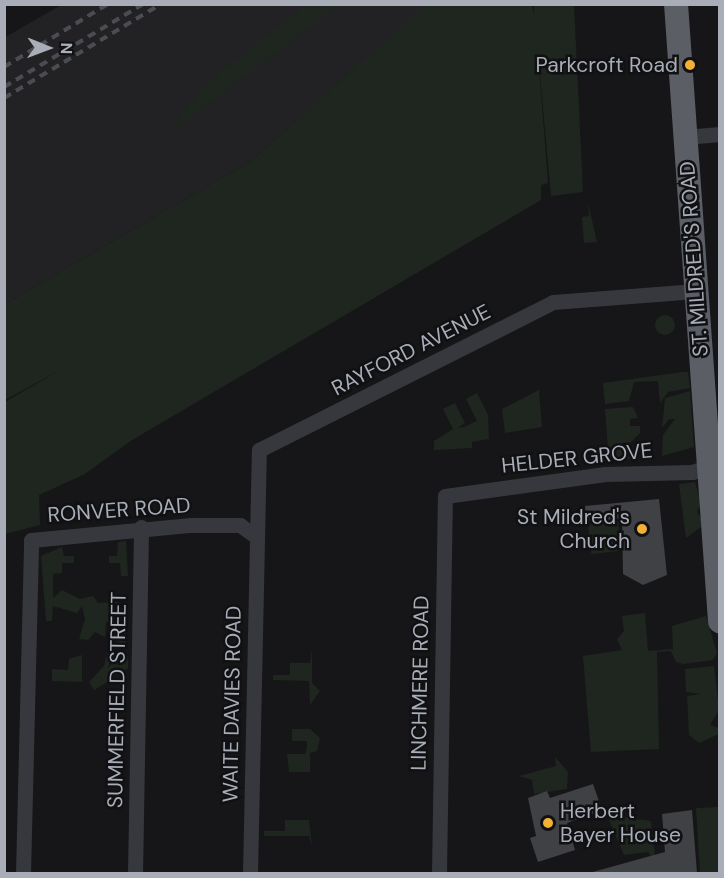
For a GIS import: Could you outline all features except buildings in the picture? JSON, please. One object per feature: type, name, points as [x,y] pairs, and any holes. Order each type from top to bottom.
[{"type":"highway","name":"ST. MILDRED'S ROAD","points":[[676,4],[697,135],[680,292],[714,465],[720,621]]},
{"type":"street","points":[[697,135],[720,134]]},
{"type":"street","name":"RAYFORD AVENUE","points":[[254,528],[260,485],[256,471],[265,445],[544,305],[565,299],[680,292]]},
{"type":"street","name":"HELDER GROVE","points":[[447,494],[672,470],[692,472],[714,465]]},
{"type":"street","name":"LINCHMERE ROAD","points":[[439,873],[447,494]]},
{"type":"street","name":"RONVER ROAD","points":[[23,873],[30,542],[141,527],[236,524],[254,528]]},
{"type":"street","name":"SUMMERFIELD STREET","points":[[135,873],[141,527]]},
{"type":"street","name":"WAITE DAVIES ROAD","points":[[250,873],[254,528]]},
{"type":"shaded area","points":[[426,4],[532,5],[534,15],[534,5],[574,5],[583,192],[551,196],[537,42],[548,183],[541,185],[541,200],[132,440],[85,474],[39,495],[40,525],[5,534],[5,402],[62,369],[5,400],[5,304],[251,161]]},
{"type":"shaded area","points":[[61,5],[426,5],[251,161],[5,304],[4,38]]},
{"type":"shaded area","points":[[305,5],[340,5],[175,129],[178,118],[210,81]]},
{"type":"shaded area","points":[[588,203],[597,242],[584,243],[582,217],[589,216]]},
{"type":"shaded area","points":[[661,315],[669,315],[675,321],[675,329],[669,335],[661,335],[655,329],[655,321]]},
{"type":"shaded area","points":[[688,372],[690,388],[668,392],[660,403],[658,381],[634,382],[629,401],[605,404],[603,383]]},
{"type":"shaded area","points":[[539,390],[542,427],[505,433],[502,409]]},
{"type":"shaded area","points":[[690,391],[694,447],[662,456],[663,435],[675,419],[669,419],[662,428],[665,398]]},
{"type":"shaded area","points":[[477,393],[488,415],[489,439],[472,442],[472,448],[434,450],[434,441],[453,429],[443,409],[455,403],[465,423],[457,428],[477,421],[466,399]]},
{"type":"shaded area","points":[[633,407],[638,418],[630,419],[630,426],[640,426],[640,433],[628,445],[630,458],[609,463],[605,409]]},
{"type":"shaded area","points":[[695,482],[701,503],[697,512],[705,524],[686,538],[679,484]]},
{"type":"shaded area","points":[[618,521],[621,551],[591,554],[588,524]]},
{"type":"shaded area","points":[[126,541],[128,576],[121,576],[120,563],[109,563],[109,556],[117,556],[118,542]]},
{"type":"shaded area","points":[[62,547],[64,556],[74,556],[74,563],[62,563],[62,573],[53,574],[53,598],[62,590],[80,599],[93,596],[98,603],[118,602],[126,617],[126,646],[116,641],[117,627],[111,622],[106,622],[105,637],[95,632],[88,640],[79,639],[85,619],[82,606],[77,613],[53,606],[52,621],[46,621],[41,556]]},
{"type":"shaded area","points":[[645,613],[648,651],[673,649],[672,626],[706,616],[717,653],[713,660],[684,664],[676,662],[671,651],[657,652],[659,749],[591,752],[583,656],[622,650],[617,639],[624,631],[622,616]]},
{"type":"shaded area","points":[[312,649],[312,683],[320,691],[310,705],[309,681],[273,680],[273,675],[290,675],[290,663],[310,663]]},
{"type":"shaded area","points":[[108,650],[115,651],[107,669],[122,653],[128,656],[128,669],[110,674],[109,681],[94,690],[89,682],[104,666]]},
{"type":"shaded area","points":[[82,655],[82,682],[52,681],[52,669],[68,670],[69,659]]},
{"type":"shaded area","points":[[714,666],[719,710],[710,725],[719,728],[719,734],[699,743],[689,735],[687,696],[701,694],[686,692],[685,669]]},
{"type":"shaded area","points":[[292,729],[310,729],[320,738],[317,751],[310,753],[310,772],[289,772],[287,754],[305,754],[307,748],[307,741],[292,741]]},
{"type":"shaded area","points":[[555,757],[568,772],[567,789],[534,794],[532,780],[519,776],[556,766]]},
{"type":"shaded area","points":[[718,807],[719,873],[700,873],[696,808]]},
{"type":"shaded area","points":[[607,815],[651,821],[656,865],[648,852],[624,855]]},
{"type":"shaded area","points":[[285,820],[309,820],[312,846],[309,836],[264,836],[264,831],[285,831]]},
{"type":"railway","points":[[4,67],[108,4]]},
{"type":"railway","points":[[4,87],[143,4]]},
{"type":"railway","points":[[4,98],[161,4]]},
{"type":"place","name":"Parkcroft Road","points":[[690,65]]},
{"type":"place","name":"St Mildred's Church","points":[[642,529]]},
{"type":"place","name":"Herbert Bayer House","points":[[548,823]]}]
